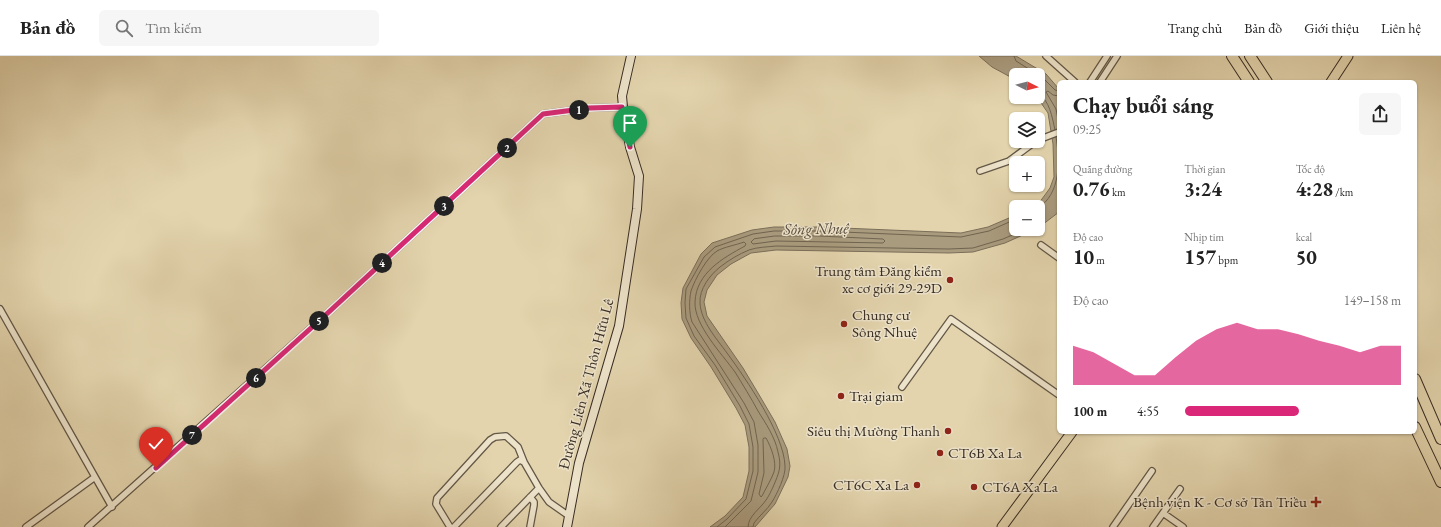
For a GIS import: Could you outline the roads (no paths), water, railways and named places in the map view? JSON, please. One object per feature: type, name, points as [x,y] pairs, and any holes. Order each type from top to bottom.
[{"type":"highway","points":[[1232,56],[1248,80]]},
{"type":"highway","points":[[1250,56],[1266,80]]},
{"type":"highway","points":[[1417,384],[1441,439]]},
{"type":"highway","points":[[1417,431],[1440,478]]},
{"type":"main road","points":[[1332,80],[1348,56]]},
{"type":"main road","points":[[1002,527],[1071,434]]},
{"type":"street","name":"Đường Liên Xã Thôn Hữu Lê","points":[[567,527],[579,463],[619,326],[637,209],[639,176],[630,147],[622,107],[622,96],[631,56]]},
{"type":"street","points":[[1046,56],[1073,80]]},
{"type":"street","points":[[1091,80],[1107,56]]},
{"type":"street","points":[[1101,80],[1117,56]]},
{"type":"street","points":[[90,526],[331,310],[543,114],[589,108],[622,107]]},
{"type":"street","points":[[1045,137],[1056,132]]},
{"type":"street","points":[[980,170],[1009,161],[1026,148]]},
{"type":"street","points":[[1041,245],[1057,257]]},
{"type":"street","points":[[0,309],[112,507]]},
{"type":"street","points":[[902,387],[951,319],[1057,394]]},
{"type":"street","points":[[450,527],[436,504],[437,498],[490,440],[495,437],[506,436],[518,447],[524,462],[539,488],[553,506],[569,516]]},
{"type":"street","points":[[454,527],[517,462],[520,460],[524,462]]},
{"type":"street","points":[[1113,527],[1152,470]]},
{"type":"street","points":[[26,527],[95,477]]},
{"type":"street","points":[[501,527],[539,488]]},
{"type":"street","points":[[1153,527],[1180,490]]},
{"type":"street","points":[[530,497],[534,502],[530,527]]},
{"type":"street","points":[[1163,513],[1183,527]]},
{"type":"water","points":[[979,56],[1016,56],[1036,68],[1009,68],[1009,76],[992,67]]},
{"type":"water","points":[[1045,73],[1057,87],[1057,214],[1045,223],[1045,200],[1041,200],[1050,188],[1054,177],[1053,144],[1048,113],[1042,104],[1045,104]]},
{"type":"water","name":"Sông Nhuệ","points":[[1009,218],[1009,236],[1020,236],[1005,243],[973,252],[949,253],[776,250],[751,253],[731,264],[717,275],[707,290],[704,302],[707,316],[743,368],[775,422],[787,449],[790,466],[788,477],[775,504],[755,527],[710,527],[725,516],[743,497],[749,471],[749,447],[745,425],[711,367],[691,338],[682,319],[681,303],[683,288],[701,254],[712,243],[752,230],[774,227],[819,227],[961,233],[988,227]]},
{"type":"place","name":"Trung tâm Đăng kiểm xe cơ giới 29-29D","points":[[950,280]]},
{"type":"place","name":"Chung cư Sông Nhuệ","points":[[844,324]]},
{"type":"place","name":"Trại giam","points":[[841,396]]},
{"type":"place","name":"Siêu thị Mường Thanh","points":[[948,431]]},
{"type":"place","name":"CT6B Xa La","points":[[940,453]]},
{"type":"place","name":"CT6C Xa La","points":[[917,485]]},
{"type":"place","name":"CT6A Xa La","points":[[974,487]]},
{"type":"place","name":"Bệnh viện K - Cơ sở Tân Triều","points":[[1316,502]]}]
